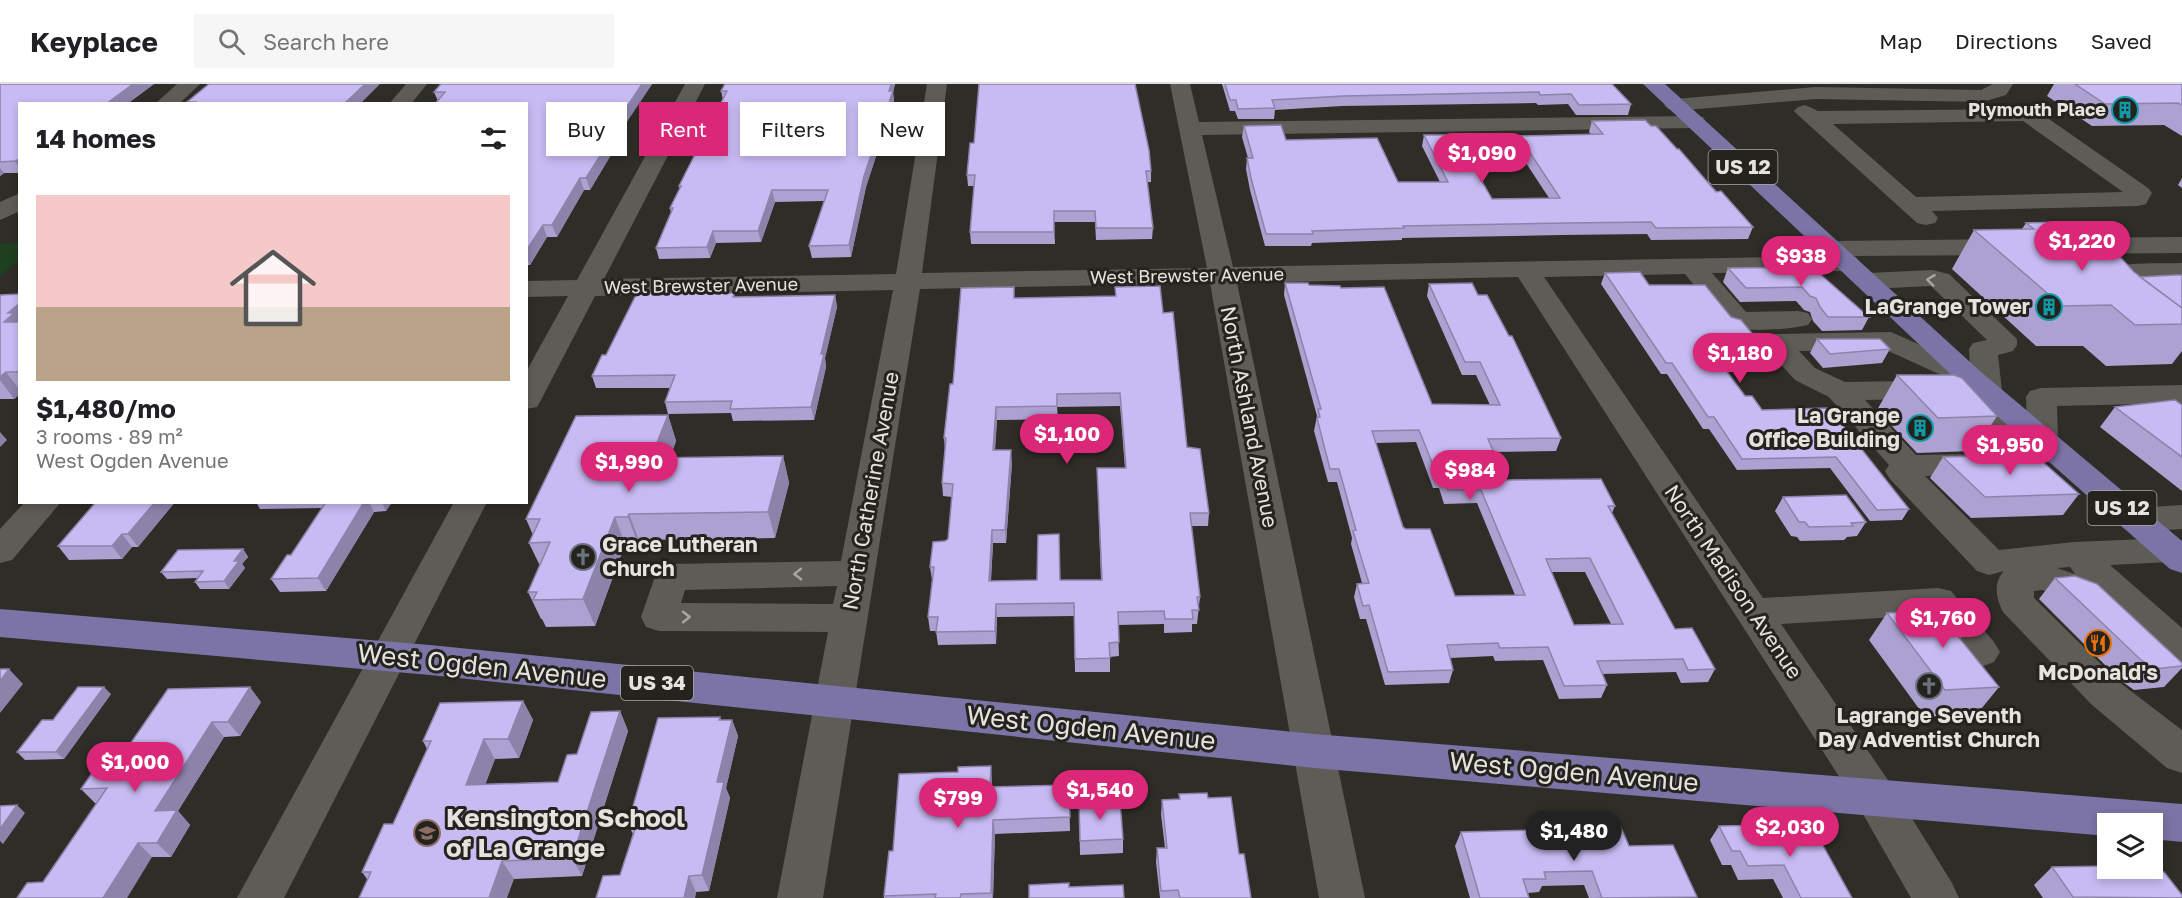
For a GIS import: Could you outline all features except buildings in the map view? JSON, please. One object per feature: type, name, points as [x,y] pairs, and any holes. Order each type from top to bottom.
[{"type":"main road","name":"US 12","points":[[1653,84],[1979,384],[2176,555]]},
{"type":"main road","name":"West Ogden Avenue","points":[[0,622],[389,656],[1314,751],[2097,815]]},
{"type":"main road","name":"West Ogden Avenue","points":[[2163,821],[2182,823]]},
{"type":"street","points":[[168,102],[190,84]]},
{"type":"street","points":[[401,102],[417,84]]},
{"type":"street","points":[[528,396],[695,84]]},
{"type":"street","name":"North Catherine Avenue","points":[[800,898],[908,281],[937,84]]},
{"type":"street","name":"North Ashland Avenue","points":[[1180,84],[1222,275],[1342,898]]},
{"type":"street","points":[[1752,84],[1781,96],[1813,118],[1958,248]]},
{"type":"street","points":[[1675,105],[1781,96],[1921,90],[1982,96],[1999,91],[2003,84]]},
{"type":"street","points":[[1813,118],[2028,115],[2140,194],[2138,199],[1909,204]]},
{"type":"street","points":[[1191,129],[1695,122]]},
{"type":"street","points":[[0,213],[18,201]]},
{"type":"street","name":"West Brewster Avenue","points":[[528,289],[1692,266],[1958,248],[2182,245]]},
{"type":"street","points":[[1692,266],[1738,321],[1798,319]]},
{"type":"street","name":"North Madison Avenue","points":[[1526,270],[1875,796],[1936,898]]},
{"type":"street","points":[[2114,302],[2098,287],[2097,280],[2107,275],[2182,271]]},
{"type":"street","points":[[1868,281],[1932,278],[1946,285],[2003,339],[2003,345],[1983,349],[1979,384],[1891,341],[1775,343],[1805,374],[1840,392],[1908,466]]},
{"type":"street","points":[[1840,392],[1911,390],[1965,407],[2058,453]]},
{"type":"street","points":[[2058,453],[2041,397],[2181,395]]},
{"type":"street","points":[[2058,453],[1908,466],[1901,471],[1980,563],[2129,724],[2178,748]]},
{"type":"street","points":[[0,551],[43,504]]},
{"type":"street","points":[[260,898],[470,504]]},
{"type":"street","points":[[2135,520],[2182,517]]},
{"type":"street","points":[[1980,563],[2074,554],[2176,555]]},
{"type":"street","points":[[2074,554],[2182,650]]},
{"type":"street","points":[[849,618],[659,617],[671,577],[857,573]]},
{"type":"street","points":[[2178,748],[2105,693],[2016,602],[2015,581],[2044,577],[2094,594],[2182,676]]},
{"type":"street","points":[[1753,612],[1938,601],[1981,652]]},
{"type":"street","points":[[2163,826],[2182,832]]},
{"type":"green space","points":[[18,243],[18,261],[0,276],[0,244]]},
{"type":"place","name":"Plymouth Place","points":[[2125,110]]},
{"type":"place","name":"LaGrange Tower","points":[[2049,307]]},
{"type":"place","name":"La Grange Office Building","points":[[1920,428]]},
{"type":"place","name":"Grace Lutheran Church","points":[[583,557]]},
{"type":"place","name":"McDonald's","points":[[2098,643]]},
{"type":"place","name":"Lagrange Seventh Day Adventist Church","points":[[1929,686]]},
{"type":"place","name":"Kensington School of La Grange","points":[[427,833]]}]
